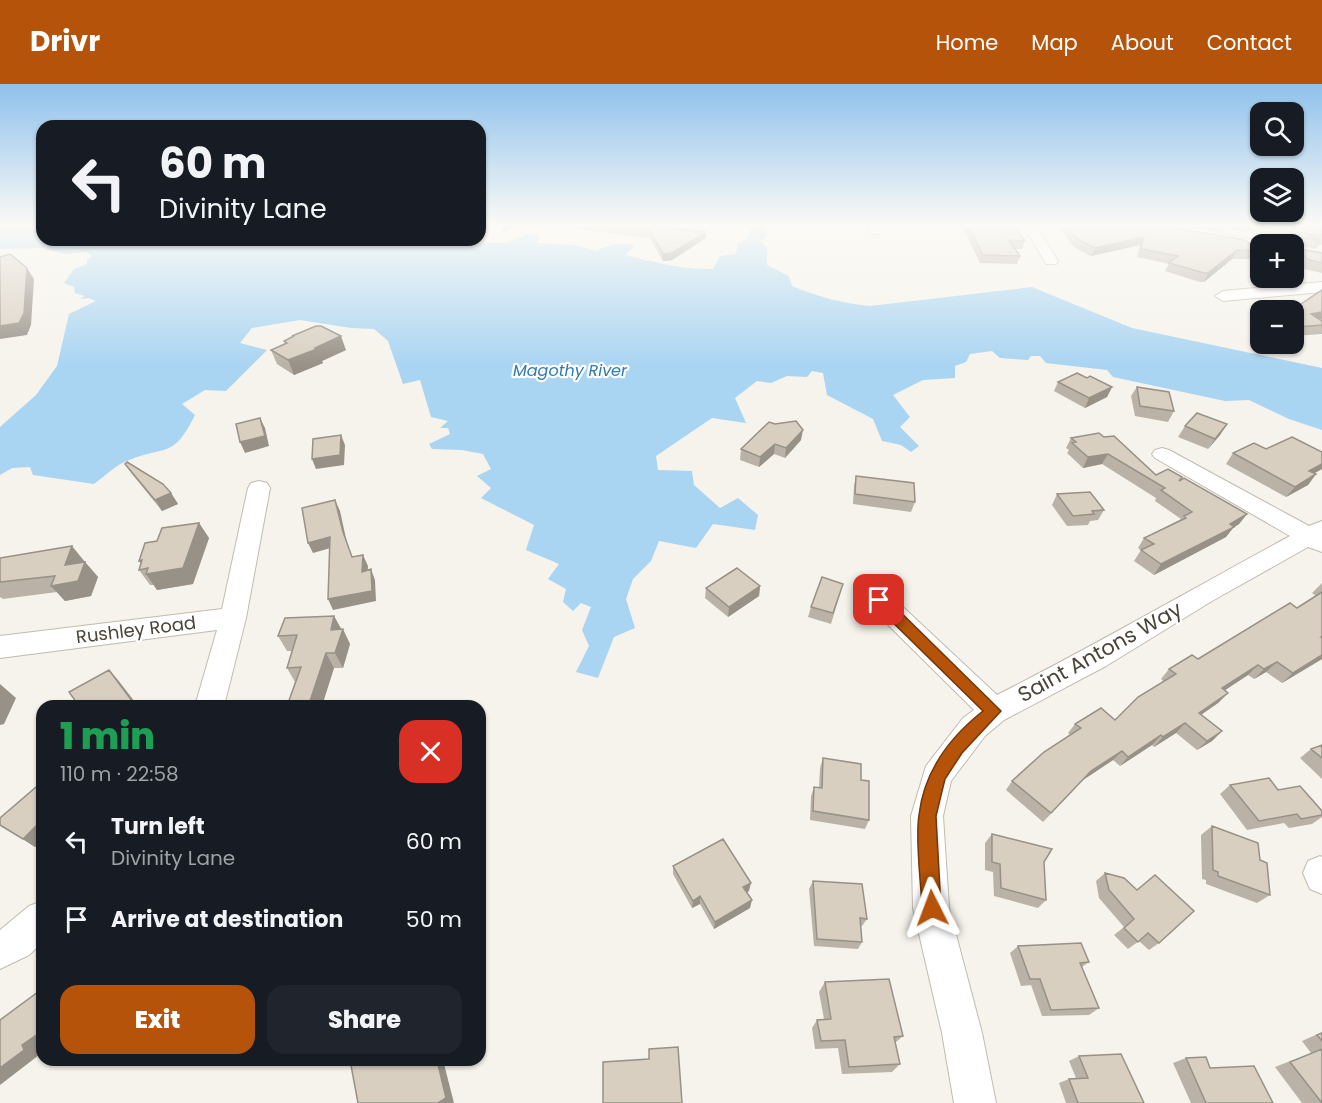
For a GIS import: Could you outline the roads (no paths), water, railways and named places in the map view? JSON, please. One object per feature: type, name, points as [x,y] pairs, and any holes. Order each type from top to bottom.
[{"type":"street","points":[[1223,296],[1322,287]]},
{"type":"street","points":[[1162,454],[1318,536]]},
{"type":"street","points":[[212,700],[232,618],[259,488]]},
{"type":"street","name":"Saint Antons Way","points":[[975,1103],[962,1033],[932,908],[927,816],[937,776],[974,727],[994,711],[1096,658],[1318,536]]},
{"type":"street","points":[[879,600],[994,711]]},
{"type":"street","name":"Rushley Road","points":[[0,647],[232,618]]},
{"type":"street","points":[[0,950],[16,942],[36,924]]},
{"type":"water","name":"Magothy River","points":[[72,272],[780,272],[789,276],[792,286],[830,299],[870,306],[1032,287],[1132,328],[1322,368],[1322,430],[1289,419],[1249,400],[1225,401],[1113,377],[1107,370],[1046,363],[1040,356],[1031,356],[1028,360],[1000,358],[992,351],[970,354],[966,362],[955,366],[955,378],[923,380],[893,395],[910,417],[900,427],[919,446],[911,452],[901,445],[882,441],[873,419],[827,395],[823,373],[812,371],[807,377],[787,376],[771,383],[757,381],[735,398],[746,423],[712,418],[656,456],[658,470],[692,471],[694,485],[720,508],[738,498],[758,515],[755,530],[713,524],[696,548],[659,541],[651,561],[633,579],[626,599],[635,628],[614,637],[598,678],[576,672],[589,646],[582,630],[591,607],[581,603],[573,611],[563,602],[566,589],[548,579],[559,564],[526,550],[534,525],[481,498],[491,488],[477,476],[491,469],[483,454],[462,450],[432,449],[429,444],[450,434],[448,428],[440,428],[448,421],[431,417],[420,380],[403,384],[388,341],[374,329],[300,320],[252,328],[240,343],[267,350],[226,391],[205,390],[182,404],[195,415],[174,445],[125,462],[94,484],[33,475],[30,467],[12,468],[0,475],[0,427],[36,395],[57,366],[69,314],[96,301],[89,298],[80,299],[85,296],[75,293],[74,287],[64,283]]}]
